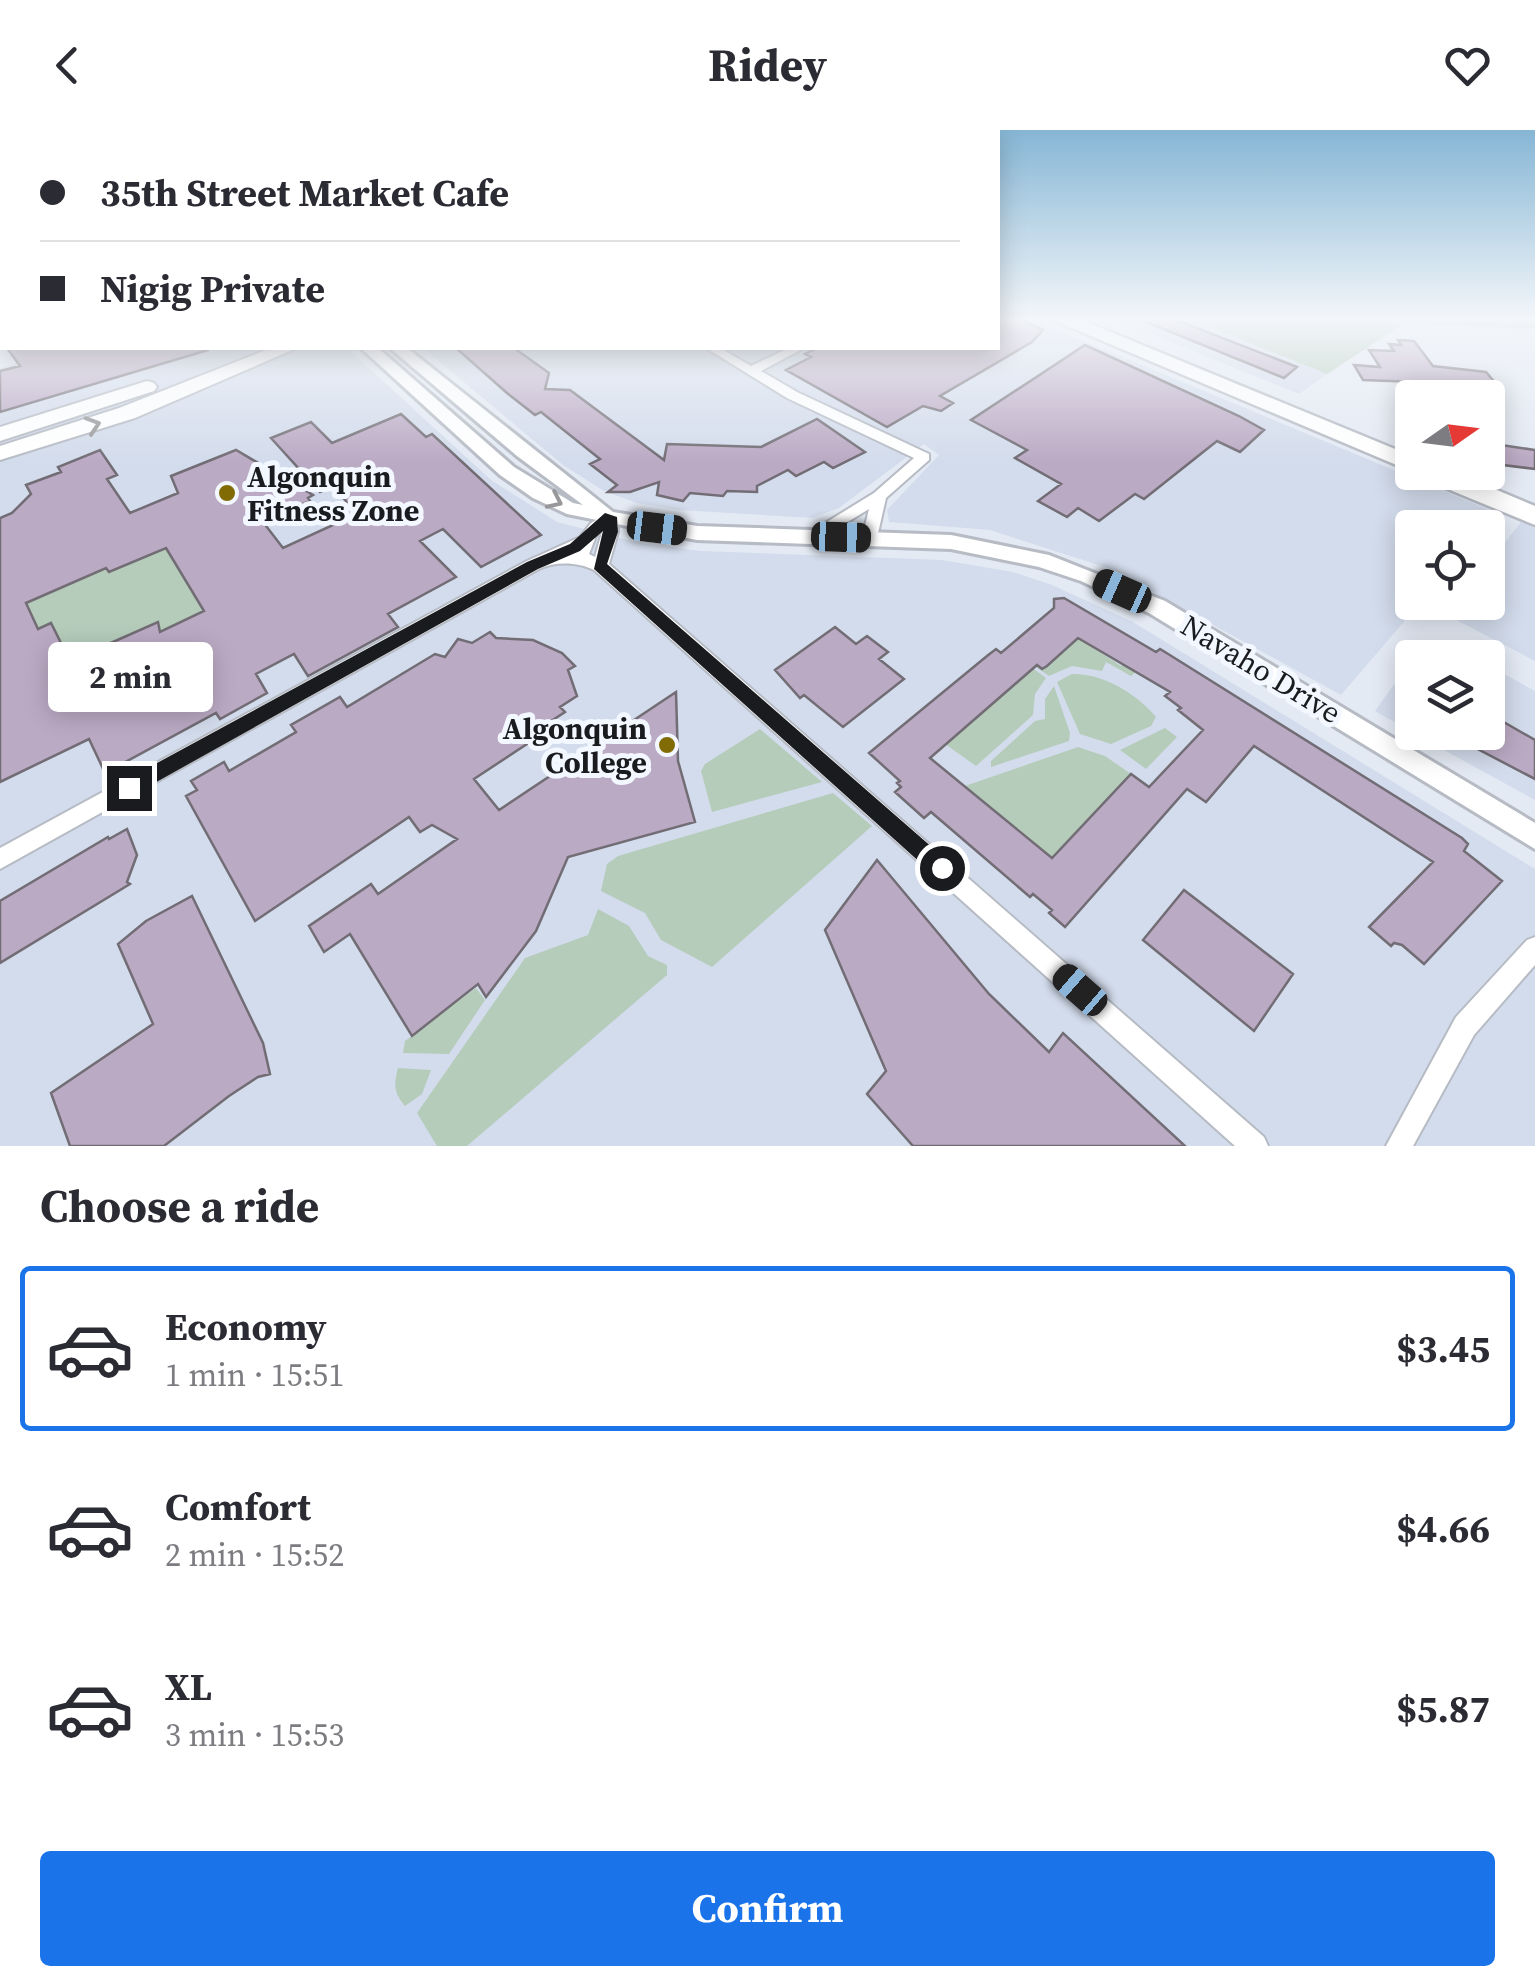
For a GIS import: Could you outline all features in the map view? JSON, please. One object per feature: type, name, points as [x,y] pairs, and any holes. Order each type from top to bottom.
[{"type":"main road","points":[[0,434],[202,366]]},
{"type":"main road","points":[[0,454],[127,414],[242,366]]},
{"type":"main road","points":[[1174,366],[1395,459]]},
{"type":"main road","points":[[1211,366],[1395,441]]},
{"type":"main road","points":[[1505,486],[1535,498]]},
{"type":"main road","points":[[1473,490],[1535,516]]},
{"type":"street","name":"Navaho Drive","points":[[390,366],[516,478],[567,508],[697,533],[951,542],[997,549],[1088,576],[1157,607],[1535,837]]},
{"type":"street","name":"Navaho Drive","points":[[420,366],[523,452],[610,517]]},
{"type":"street","points":[[743,366],[792,395],[924,457],[879,496],[812,536]]},
{"type":"street","points":[[751,371],[760,366]]},
{"type":"street","points":[[870,538],[879,496]]},
{"type":"street","points":[[590,555],[593,528],[610,517]]},
{"type":"street","points":[[0,859],[549,558],[590,555],[610,532],[610,517]]},
{"type":"street","points":[[590,555],[1256,1146]]},
{"type":"street","points":[[1494,812],[1535,821]]},
{"type":"street","points":[[1399,1146],[1465,1026],[1535,948]]},
{"type":"shaded area","name":"Algonquin College","points":[[367,366],[491,480],[557,522],[640,543],[701,551],[942,560],[1013,572],[1133,622],[1535,869],[1535,1146],[0,1146],[0,368]]},
{"type":"shaded area","points":[[445,366],[1145,366],[1395,471],[1395,490],[1442,490],[1490,510],[1395,510],[1395,620],[1405,620],[1341,695],[1111,569],[990,530],[889,522],[887,510],[939,455],[924,444],[839,508],[812,518],[679,510],[637,503],[604,491],[563,465]]},
{"type":"shaded area","points":[[1231,366],[1308,366],[1327,374],[1299,394]]},
{"type":"shaded area","points":[[1521,522],[1535,528],[1535,661],[1505,645],[1505,640],[1495,640],[1457,620],[1505,620],[1505,542]]},
{"type":"shaded area","points":[[1505,674],[1535,691],[1535,800],[1444,750],[1505,750]]},
{"type":"shaded area","points":[[1395,683],[1395,722],[1375,711]]},
{"type":"green space","points":[[1308,366],[1339,366],[1327,374]]},
{"type":"green space","points":[[164,545],[204,611],[160,632],[157,623],[70,661],[52,624],[38,629],[26,603],[106,568],[110,572]]},
{"type":"green space","points":[[1078,638],[1121,666],[1126,662],[1138,670],[1131,676],[1106,662],[1102,671],[1072,666],[1049,676],[1033,665],[1042,669],[1048,666]]},
{"type":"green space","points":[[1031,667],[1046,678],[1035,694],[1033,715],[976,766],[945,744]]},
{"type":"green space","points":[[1072,674],[1096,677],[1129,693],[1156,717],[1151,726],[1111,744],[1080,734],[1057,682]]},
{"type":"green space","points":[[1054,686],[1070,733],[1069,741],[991,767],[991,761],[1035,721],[1045,719],[1045,699]]},
{"type":"green space","points":[[1165,728],[1177,737],[1146,769],[1120,750]]},
{"type":"green space","points":[[760,729],[822,782],[712,812],[701,771],[705,764]]},
{"type":"green space","points":[[1078,747],[1105,756],[1131,774],[1049,861],[1040,848],[965,786]]},
{"type":"green space","points":[[833,793],[872,826],[712,967],[661,940],[645,913],[601,891],[607,864],[618,856]]},
{"type":"green space","points":[[598,909],[629,926],[648,956],[667,965],[667,975],[467,1146],[437,1146],[417,1113],[525,958],[588,935]]},
{"type":"green space","points":[[476,988],[485,1000],[449,1054],[403,1053],[405,1041]]},
{"type":"green space","points":[[398,1068],[431,1070],[422,1094],[405,1106],[396,1088]]},
{"type":"building","points":[[18,366],[153,366],[0,412],[0,371]]},
{"type":"building","points":[[477,366],[540,366],[549,373],[545,389],[570,390],[664,460],[667,444],[761,447],[817,419],[865,452],[833,468],[824,462],[796,476],[788,470],[757,486],[757,492],[727,491],[723,496],[690,493],[683,501],[657,495],[659,482],[630,492],[608,492],[617,485],[590,464],[600,459],[541,412],[535,415]]},
{"type":"building","points":[[793,366],[990,366],[940,396],[953,403],[941,411],[923,406],[887,427],[786,370]]},
{"type":"building","points":[[1052,366],[1131,366],[1264,430],[1240,452],[1217,441],[1144,499],[1135,494],[1099,521],[1078,508],[1067,517],[1038,501],[1061,484],[1015,458],[1027,450],[971,420]]},
{"type":"building","points":[[1256,366],[1297,367],[1284,378]]},
{"type":"building","points":[[1355,366],[1437,366],[1486,372],[1493,380],[1363,380]]},
{"type":"building","points":[[401,414],[426,437],[432,434],[541,535],[481,567],[443,529],[420,541],[456,577],[388,614],[398,627],[308,676],[294,654],[256,674],[267,693],[220,719],[216,713],[105,773],[89,739],[0,782],[0,518],[12,513],[31,494],[26,485],[61,472],[58,467],[100,450],[117,475],[107,479],[130,513],[178,493],[171,476],[236,450],[313,495],[308,498],[310,501],[263,522],[283,548],[357,514],[333,486],[320,492],[271,438],[311,422],[332,443]],"holes":[[[166,548],[204,611],[160,632],[158,622],[70,661],[51,623],[38,629],[26,603],[106,568],[109,572]]]},
{"type":"building","points":[[1505,446],[1535,450],[1535,469],[1505,465]]},
{"type":"building","points":[[1064,598],[1156,652],[1160,649],[1462,838],[1468,844],[1464,851],[1502,881],[1424,964],[1402,945],[1391,946],[1369,927],[1433,862],[1254,746],[1206,802],[1187,789],[1065,927],[1049,913],[1052,910],[1033,894],[1030,897],[931,812],[924,818],[895,792],[901,787],[897,783],[900,781],[869,753],[996,649],[1001,653],[1054,608],[1054,599]],"holes":[[[1078,638],[1170,692],[1165,696],[1203,730],[1149,787],[1131,774],[1052,858],[930,758],[1037,665],[1042,669],[1047,666]]]},
{"type":"building","points":[[835,627],[856,644],[867,636],[888,652],[879,659],[904,679],[843,727],[804,695],[800,698],[775,670]]},
{"type":"building","points":[[490,632],[496,638],[533,640],[562,653],[575,666],[568,670],[577,696],[560,707],[565,712],[536,731],[539,736],[474,779],[499,810],[676,692],[678,761],[695,822],[568,857],[536,931],[486,997],[478,984],[412,1036],[350,934],[324,952],[309,926],[371,884],[378,894],[457,839],[432,825],[420,832],[409,817],[255,921],[186,796],[197,790],[191,781],[224,762],[229,771],[296,732],[291,725],[340,697],[347,707],[435,654],[445,657],[458,639],[472,643]]},
{"type":"building","points":[[1505,723],[1535,740],[1535,779],[1479,750],[1505,750]]},
{"type":"building","points":[[127,829],[137,855],[127,882],[130,884],[0,963],[0,901]]},
{"type":"building","points":[[877,860],[989,994],[1049,1052],[1063,1033],[1185,1146],[913,1146],[867,1094],[886,1071],[825,930]]},
{"type":"building","points":[[1184,890],[1293,974],[1254,1031],[1143,940]]},
{"type":"building","points":[[192,896],[263,1043],[270,1074],[258,1077],[229,1096],[164,1146],[70,1146],[51,1093],[153,1024],[118,944],[146,921]]},
{"type":"place","name":"Algonquin Fitness Zone","points":[[227,493]]},
{"type":"place","name":"Algonquin College","points":[[667,745]]},
{"type":"route","points":[[129,788],[533,565],[584,542],[593,528],[610,517],[600,566],[942,868]]}]
